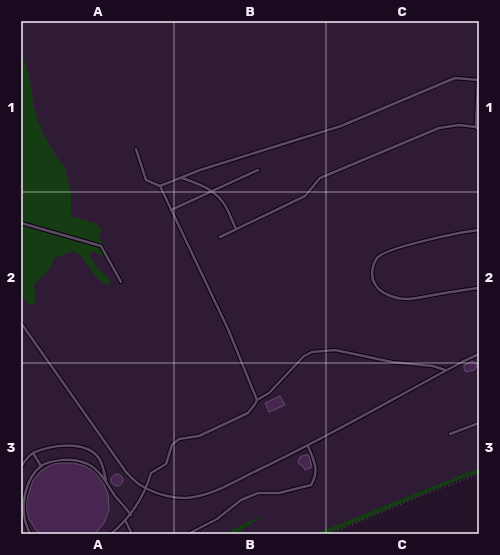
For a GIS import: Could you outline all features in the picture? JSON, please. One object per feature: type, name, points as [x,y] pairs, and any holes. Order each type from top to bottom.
[{"type":"lane","points":[[160,186],[200,170],[341,126],[455,78],[478,80],[478,113],[476,127]]},
{"type":"lane","points":[[220,237],[306,196],[320,178],[439,128],[459,125],[476,127],[479,130]]},
{"type":"lane","points":[[136,149],[146,180],[160,186],[228,329],[257,400]]},
{"type":"lane","points":[[171,210],[258,170]]},
{"type":"lane","points":[[181,178],[212,191],[223,201],[236,229]]},
{"type":"lane","points":[[21,223],[102,246],[121,282]]},
{"type":"lane","points":[[479,230],[462,232],[389,251],[378,258],[374,265],[372,275],[374,284],[386,294],[407,299],[479,288]]},
{"type":"lane","points":[[21,323],[126,472],[140,486],[174,497],[193,497],[214,492],[308,446],[445,370],[479,354]]},
{"type":"lane","points":[[110,534],[131,515],[147,488],[151,473],[166,464],[172,445],[179,439],[199,436],[248,413],[257,400],[269,393],[304,356],[312,352],[336,350],[392,362],[434,366],[445,370]]},
{"type":"lane","points":[[450,434],[479,423]]},
{"type":"lane","points":[[21,467],[24,461],[33,454],[70,445],[78,446],[89,450],[98,456],[102,464],[106,480]]},
{"type":"lane","points":[[188,534],[217,519],[241,500],[258,493],[279,493],[311,485],[315,478],[316,469],[308,446]]},
{"type":"lane","points":[[33,454],[41,466]]},
{"type":"lane","points":[[30,534],[25,521],[23,509],[26,488],[33,475],[41,466],[51,461],[66,459],[77,460],[96,469],[106,480],[131,515]]},
{"type":"lane","points":[[21,517],[25,521]]},
{"type":"lane","points":[[126,520],[132,534]]},
{"type":"path","points":[[330,534],[420,496],[479,474]]},
{"type":"shaded area","points":[[21,21],[479,21],[479,468],[314,534],[236,534],[262,516],[224,534],[21,534]]},
{"type":"green space","points":[[21,50],[29,75],[34,107],[38,121],[43,133],[65,168],[71,192],[71,213],[73,217],[95,223],[102,229],[99,237],[107,250],[105,254],[101,256],[94,252],[89,254],[96,266],[107,276],[111,284],[108,285],[102,282],[83,259],[74,251],[54,258],[50,269],[36,282],[34,286],[36,297],[34,304],[29,304],[21,297]]},
{"type":"green space","points":[[479,468],[479,473],[458,480],[327,534],[314,534]]},
{"type":"green space","points":[[265,514],[236,534],[223,534]]},
{"type":"building","points":[[472,361],[476,363],[477,367],[474,370],[466,372],[464,365]]},
{"type":"building","points":[[280,396],[285,405],[269,412],[265,403]]},
{"type":"building","points":[[309,455],[312,467],[305,470],[298,462],[300,457]]},
{"type":"building","points":[[74,463],[85,466],[95,472],[104,484],[108,495],[109,510],[104,523],[95,534],[41,534],[36,530],[29,519],[26,507],[33,480],[41,471],[53,464]]},
{"type":"building","points":[[115,474],[119,474],[123,480],[119,486],[115,486],[111,482],[111,478]]}]
